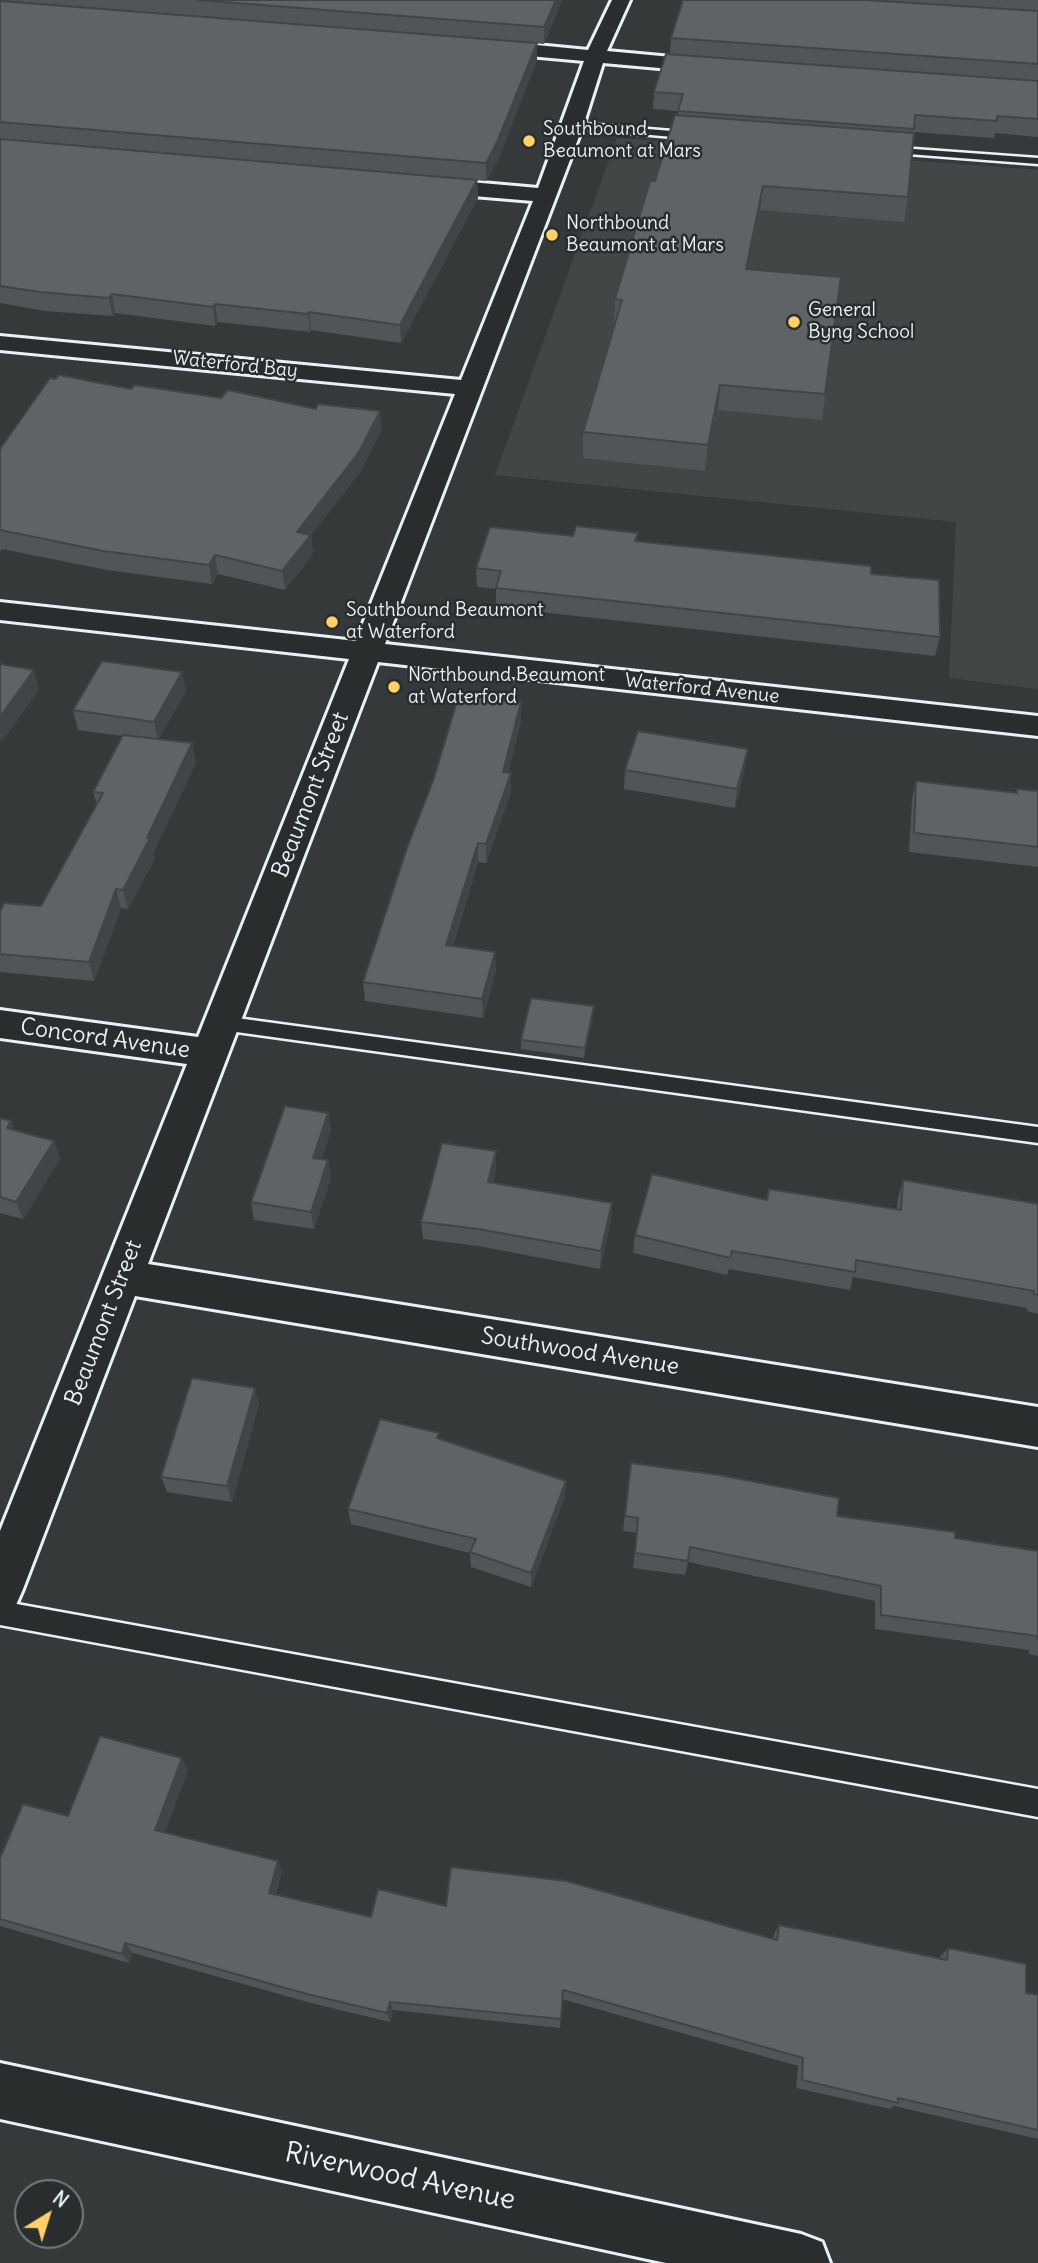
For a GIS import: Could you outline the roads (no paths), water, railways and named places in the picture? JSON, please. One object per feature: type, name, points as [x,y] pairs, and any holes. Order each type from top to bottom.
[{"type":"street","name":"Beaumont Street","points":[[0,1590],[573,126],[596,56],[621,0]]},
{"type":"street","points":[[464,44],[740,68]]},
{"type":"street","points":[[408,183],[545,195]]},
{"type":"street","name":"Waterford Bay","points":[[0,342],[470,388]]},
{"type":"street","points":[[0,611],[366,653]]},
{"type":"street","name":"Waterford Avenue","points":[[366,653],[1038,726]]},
{"type":"street","name":"Concord Avenue","points":[[0,1024],[216,1038]]},
{"type":"street","name":"Southwood Avenue","points":[[122,1277],[1038,1427]]},
{"type":"street","name":"Riverwood Avenue","points":[[0,2091],[800,2263]]},
{"type":"lane","points":[[573,126],[704,137]]},
{"type":"lane","points":[[871,149],[1038,161]]},
{"type":"lane","points":[[216,1038],[1038,1135]]},
{"type":"lane","points":[[0,1613],[1038,1803]]},
{"type":"place","name":"Southbound Beaumont at Mars","points":[[529,141]]},
{"type":"place","name":"Northbound Beaumont at Mars","points":[[552,235]]},
{"type":"place","name":"General Byng School","points":[[794,322]]},
{"type":"place","name":"Southbound Beaumont at Waterford","points":[[332,622]]},
{"type":"place","name":"Northbound Beaumont at Waterford","points":[[394,687]]}]
